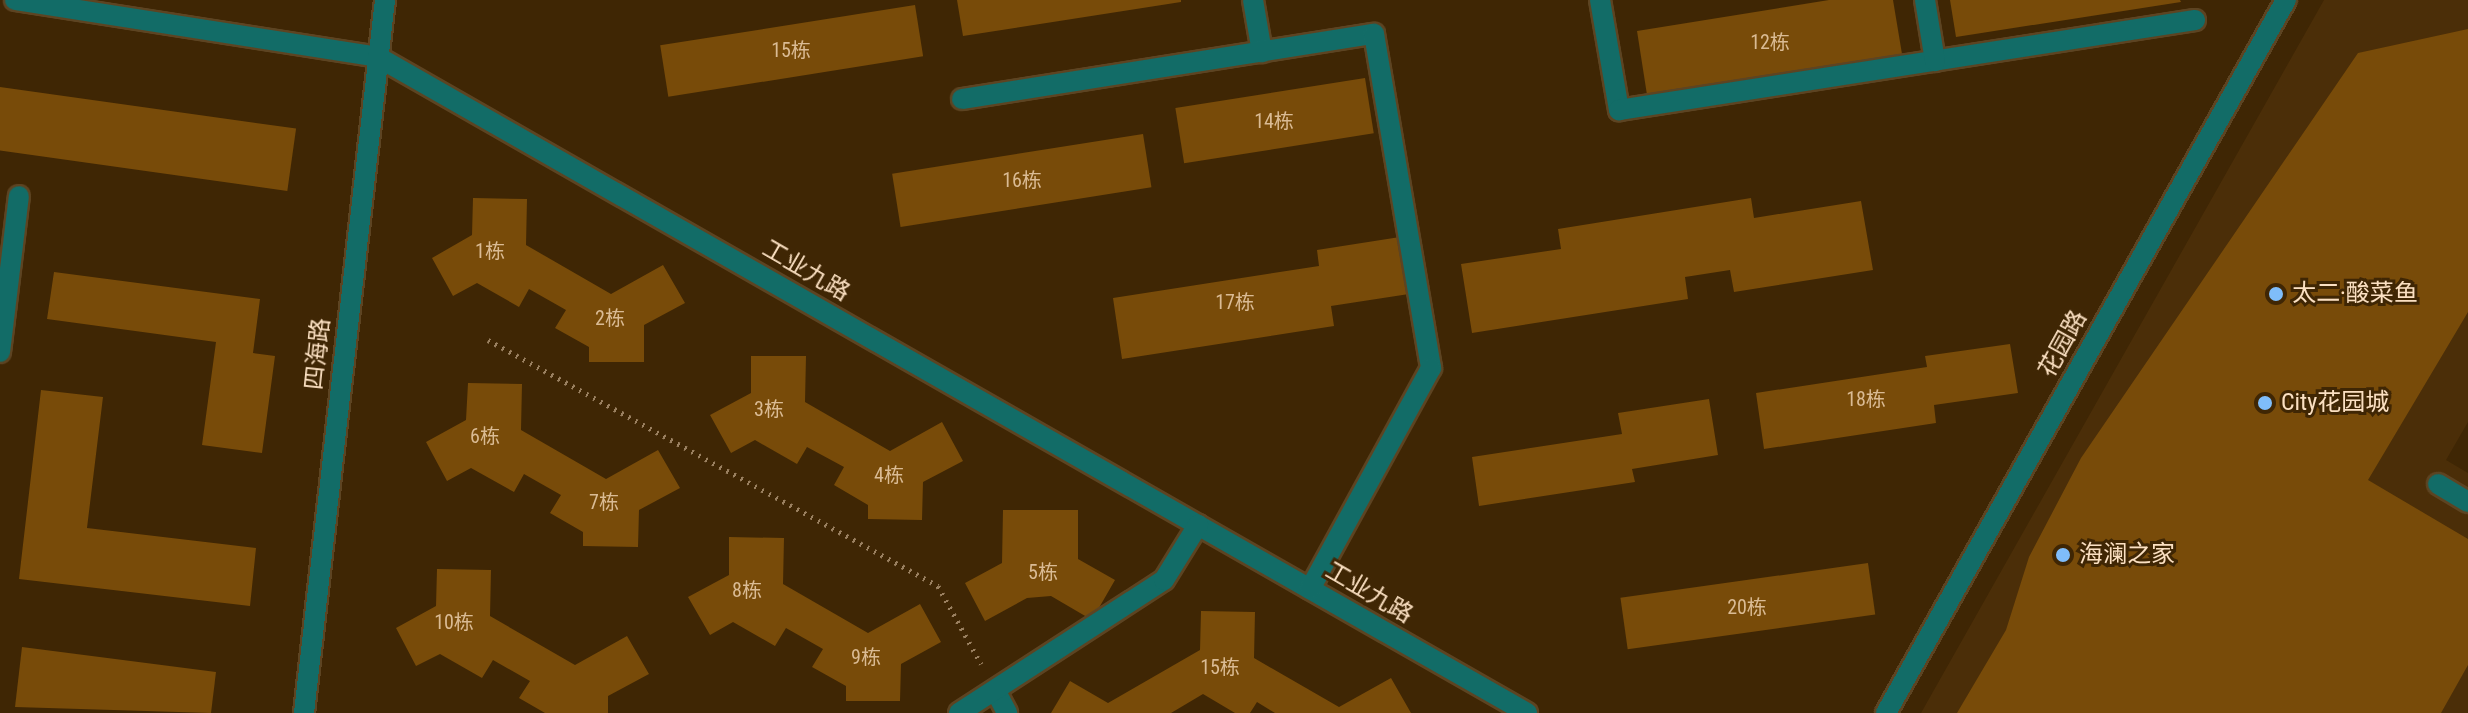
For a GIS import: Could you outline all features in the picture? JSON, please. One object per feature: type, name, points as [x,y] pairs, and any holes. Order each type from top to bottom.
[{"type":"street","name":"工业九路","points":[[15,0],[378,57],[1527,713]]},
{"type":"street","name":"四海路","points":[[304,713],[385,0]]},
{"type":"street","points":[[1253,0],[1262,52]]},
{"type":"street","points":[[1600,0],[1619,110],[2195,20]]},
{"type":"street","points":[[1925,0],[1935,61]]},
{"type":"street","name":"花园路","points":[[1886,713],[2286,0]]},
{"type":"street","points":[[962,99],[1374,34],[1431,368],[1310,589]]},
{"type":"street","points":[[0,352],[19,196]]},
{"type":"street","points":[[2438,484],[2468,502]]},
{"type":"street","points":[[959,713],[1164,580],[1198,525]]},
{"type":"street","points":[[995,690],[1007,713]]},
{"type":"path","points":[[488,340],[938,586],[995,690]]},
{"type":"shaded area","name":"City花园城","points":[[2324,0],[2468,0],[2468,422],[2446,460],[2468,473],[2468,713],[1921,713]]},
{"type":"building","points":[[957,0],[1181,0],[1181,2],[963,36]]},
{"type":"building","points":[[1829,0],[1893,0],[1902,54],[1647,95],[1637,31]]},
{"type":"building","points":[[1950,0],[2180,0],[2181,2],[1956,37]]},
{"type":"building","points":[[915,5],[923,56],[668,97],[660,45]]},
{"type":"building","name":"City花园城","points":[[2468,29],[2468,312],[2368,480],[2468,539],[2468,665],[2441,713],[1957,713],[2006,630],[2029,557],[2081,458],[2358,53]]},
{"type":"building","points":[[1365,78],[1374,133],[1184,163],[1175,108]]},
{"type":"building","points":[[0,87],[296,129],[287,191],[0,151]]},
{"type":"building","points":[[1143,134],[1151,187],[901,227],[892,174]]},
{"type":"building","points":[[473,198],[527,199],[526,245],[611,294],[663,265],[685,303],[644,325],[644,362],[589,362],[589,347],[555,328],[566,310],[529,289],[519,307],[477,283],[453,296],[432,258],[472,235]]},
{"type":"building","points":[[1751,198],[1754,218],[1861,201],[1873,270],[1734,292],[1730,270],[1685,277],[1688,299],[1472,333],[1461,264],[1561,249],[1558,229]]},
{"type":"building","points":[[1400,237],[1409,294],[1331,306],[1334,326],[1122,359],[1113,298],[1319,266],[1317,250]]},
{"type":"building","points":[[54,272],[260,299],[253,353],[275,356],[262,453],[202,445],[216,342],[47,319]]},
{"type":"building","points":[[2010,344],[2018,393],[1934,405],[1936,423],[1764,449],[1756,393],[1927,367],[1925,356]]},
{"type":"building","points":[[751,356],[806,356],[805,402],[890,451],[942,422],[963,461],[923,482],[922,520],[868,519],[868,505],[834,485],[844,467],[807,447],[797,464],[755,440],[731,453],[710,415],[751,393]]},
{"type":"building","points":[[468,383],[522,384],[521,430],[606,479],[658,450],[680,488],[639,510],[638,547],[583,546],[583,532],[550,513],[561,495],[524,474],[514,492],[471,468],[447,481],[426,442],[466,420]]},
{"type":"building","points":[[41,390],[103,397],[87,528],[256,548],[250,606],[19,579]]},
{"type":"building","points":[[1709,399],[1718,455],[1632,469],[1635,482],[1479,506],[1472,457],[1622,434],[1618,413]]},
{"type":"building","points":[[1003,510],[1078,510],[1078,559],[1115,580],[1092,620],[1051,596],[1027,598],[985,621],[965,583],[1002,563]]},
{"type":"building","points":[[729,537],[784,538],[783,584],[868,633],[920,604],[941,642],[901,664],[900,701],[846,701],[846,686],[812,667],[823,649],[786,628],[775,646],[733,622],[710,635],[688,597],[729,575]]},
{"type":"building","points":[[1868,563],[1875,614],[1628,649],[1620,598]]},
{"type":"building","points":[[437,569],[491,570],[490,616],[575,665],[627,636],[649,674],[608,696],[608,713],[545,713],[519,698],[530,681],[493,660],[482,678],[440,654],[416,666],[396,628],[436,606]]},
{"type":"building","points":[[1201,611],[1255,612],[1254,658],[1339,707],[1391,678],[1411,713],[1275,713],[1257,702],[1250,713],[1235,713],[1203,694],[1171,713],[1051,713],[1070,681],[1108,703],[1200,650]]},
{"type":"building","points":[[22,647],[216,672],[211,713],[15,707]]},
{"type":"place","name":"太二·酸菜鱼","points":[[2276,294]]},
{"type":"place","name":"City花园城","points":[[2265,403]]},
{"type":"place","name":"海澜之家","points":[[2063,555]]}]
